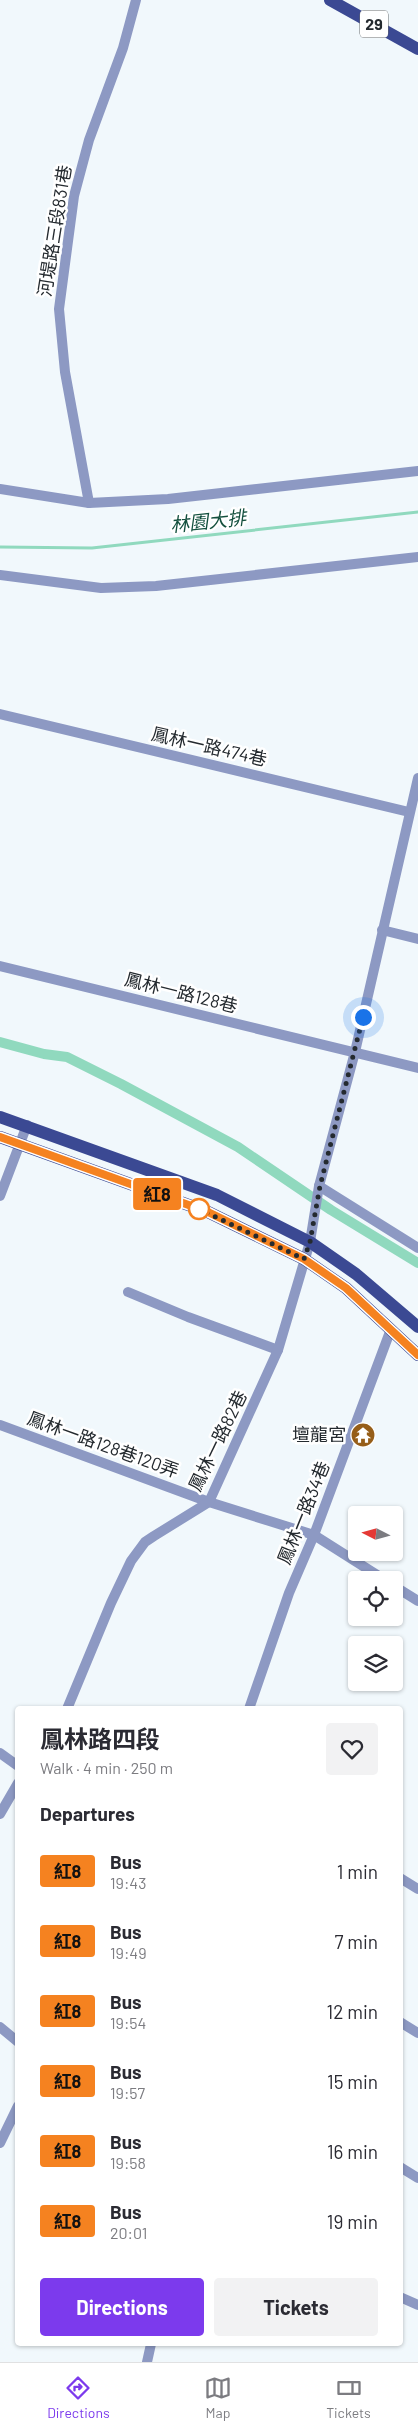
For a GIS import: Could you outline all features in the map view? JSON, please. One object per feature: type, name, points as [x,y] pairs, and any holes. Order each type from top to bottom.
[{"type":"main road","name":"29","points":[[330,0],[418,49]]},
{"type":"main road","points":[[0,1117],[27,1125],[217,1195],[310,1242],[356,1274],[418,1327]]},
{"type":"main road","points":[[0,1137],[208,1212],[304,1259],[346,1288],[415,1349]]},
{"type":"street","name":"河堤路三段831巷","points":[[89,503],[66,372],[59,309],[74,196],[89,140],[122,48],[136,0]]},
{"type":"street","points":[[0,489],[89,503],[168,499],[418,471]]},
{"type":"street","points":[[0,575],[101,588],[156,586],[418,557]]},
{"type":"street","name":"鳳林一路474巷","points":[[0,714],[410,812]]},
{"type":"street","points":[[418,778],[355,1052],[319,1190],[418,1248]]},
{"type":"street","points":[[382,930],[418,939]]},
{"type":"street","name":"鳳林一路128巷","points":[[0,966],[418,1068]]},
{"type":"street","points":[[0,1196],[27,1125]]},
{"type":"street","name":"鳳林一路82巷","points":[[68,1706],[111,1603],[131,1561],[145,1542],[209,1502],[278,1350],[310,1242],[319,1190]]},
{"type":"street","points":[[128,1292],[188,1317],[278,1350]]},
{"type":"street","name":"鳳林一路34巷","points":[[250,1706],[289,1593],[314,1535],[391,1329]]},
{"type":"street","name":"鳳林一路128巷120弄","points":[[0,1425],[209,1502],[314,1535],[371,1571]]},
{"type":"street","points":[[403,1592],[418,1601]]},
{"type":"street","points":[[0,1753],[15,1764]]},
{"type":"street","points":[[0,1814],[15,1788]]},
{"type":"street","points":[[403,1880],[418,1889]]},
{"type":"street","points":[[403,2024],[418,2033]]},
{"type":"street","points":[[0,2027],[15,2040]]},
{"type":"street","points":[[0,2143],[15,2112]]},
{"type":"street","points":[[403,2169],[418,2178]]},
{"type":"street","points":[[403,2298],[418,2305]]},
{"type":"street","points":[[147,2362],[151,2346]]},
{"type":"waterway","name":"林園大排","points":[[0,547],[92,548],[418,512]]},
{"type":"waterway","points":[[0,1042],[44,1054],[67,1057],[121,1084],[238,1147],[331,1210],[418,1263]]},
{"type":"bus line","name":"紅8","points":[[0,1137],[208,1212],[304,1259],[346,1288],[418,1355]]},
{"type":"place","name":"壇龍宮","points":[[363,1435]]},
{"type":"route","points":[[199,1209],[304,1259],[310,1242],[320,1186],[363,1017]]}]
